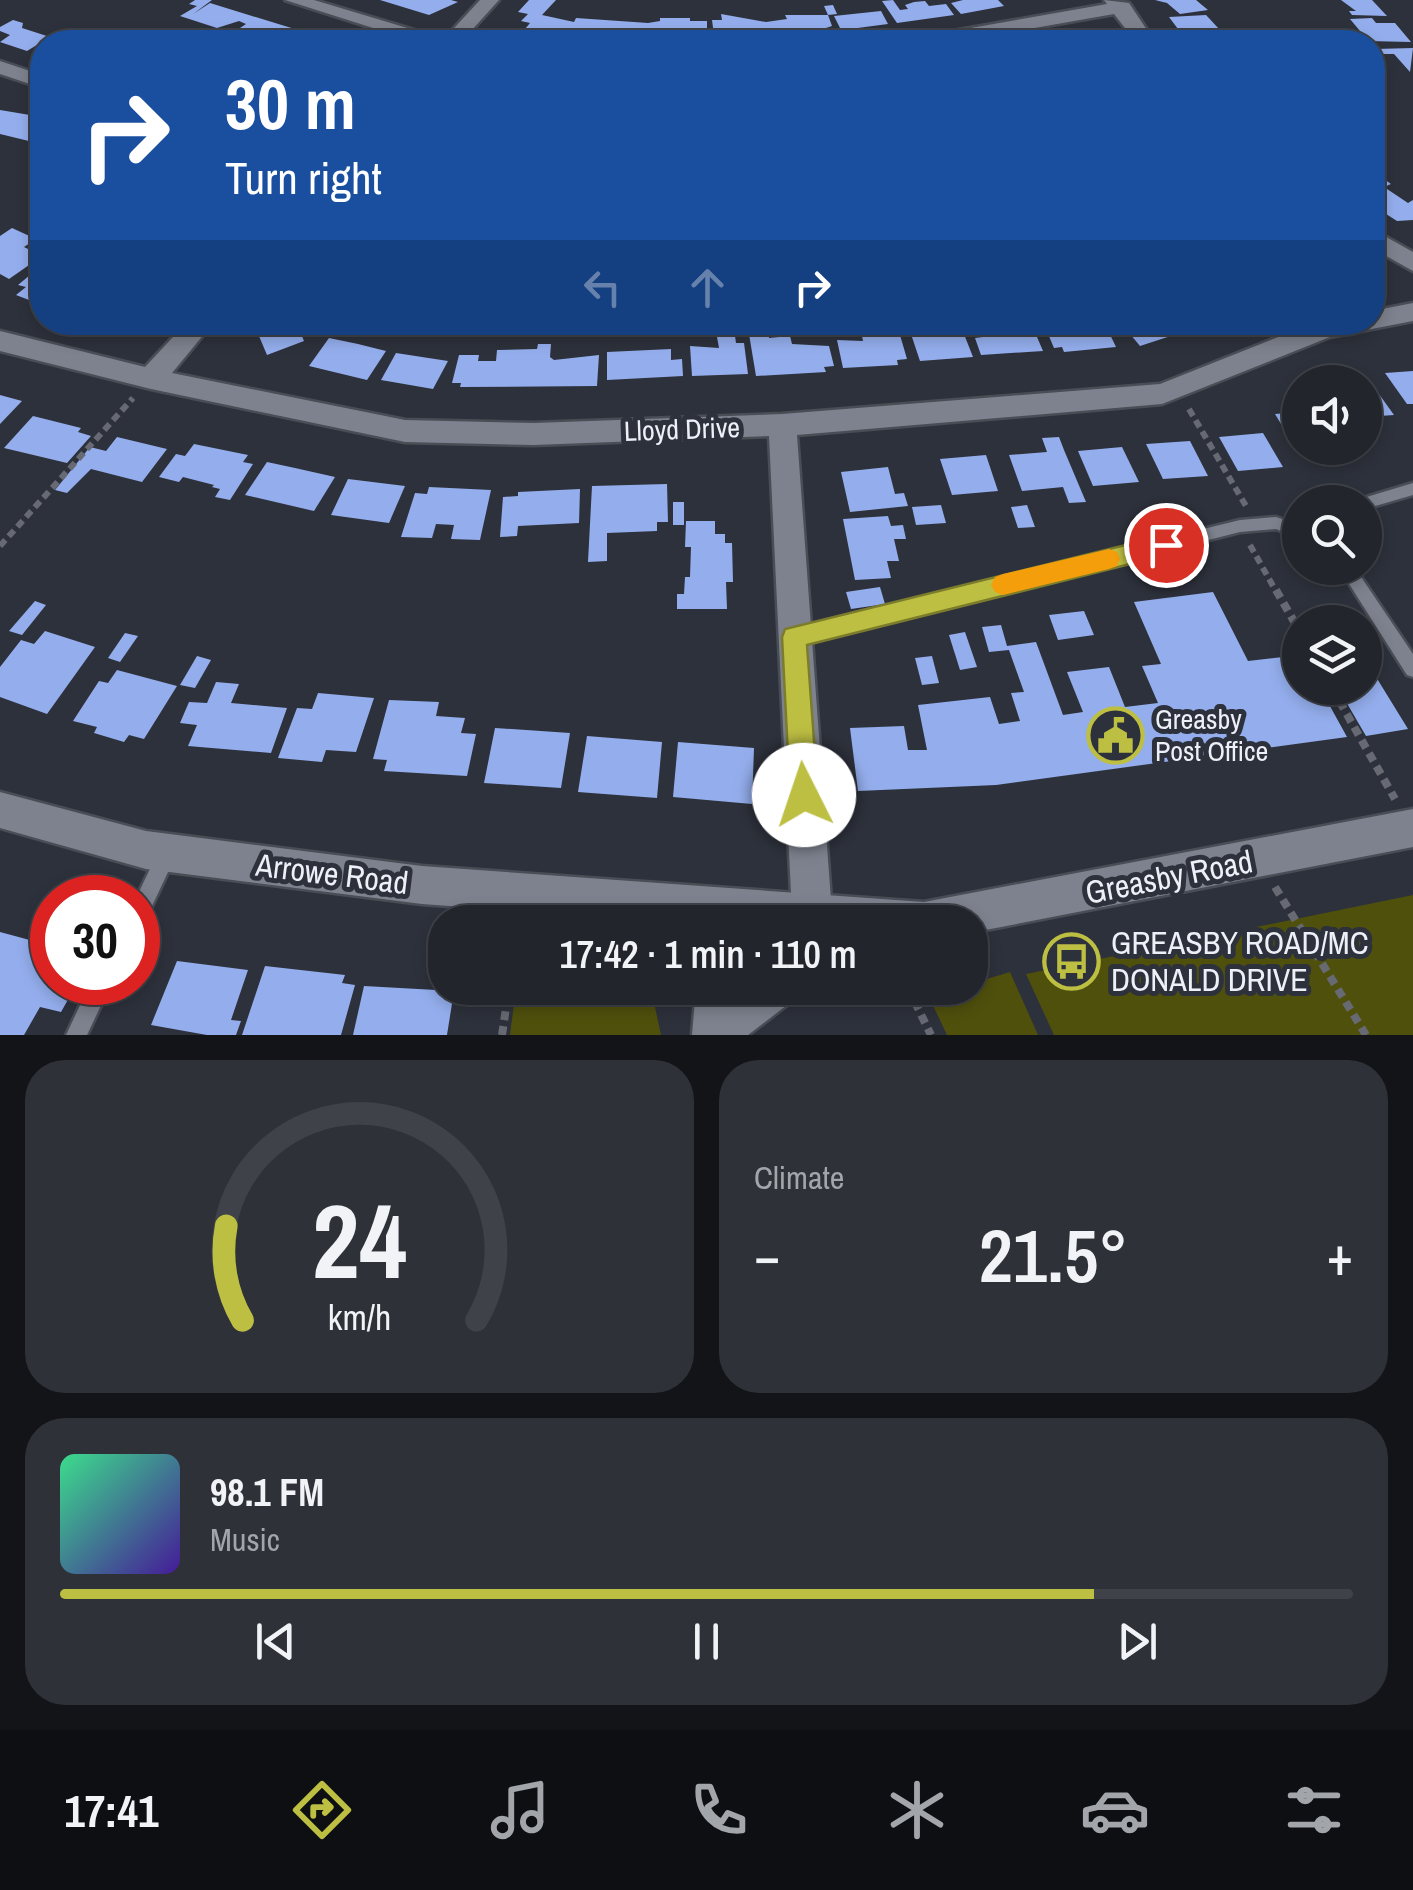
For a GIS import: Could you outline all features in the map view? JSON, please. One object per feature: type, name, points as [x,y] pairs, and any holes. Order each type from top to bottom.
[{"type":"street","points":[[294,0],[395,30]]},
{"type":"street","points":[[462,30],[490,0]]},
{"type":"street","points":[[984,30],[1117,3],[1137,30]]},
{"type":"street","points":[[0,67],[30,78]]},
{"type":"street","points":[[1385,245],[1413,263]]},
{"type":"street","points":[[1385,317],[1413,312]]},
{"type":"street","points":[[151,379],[190,335]]},
{"type":"street","name":"Lloyd Drive","points":[[0,341],[151,379],[405,430],[534,434],[782,426],[1162,394],[1310,335]]},
{"type":"street","points":[[782,426],[794,637],[830,905]]},
{"type":"street","name":"Arrowe Road","points":[[0,810],[168,854],[619,905]]},
{"type":"street","name":"Greasby Road","points":[[988,910],[1412,828]]},
{"type":"street","points":[[714,1034],[715,1005]]},
{"type":"street","points":[[714,1034],[754,1005]]},
{"type":"lane","points":[[1382,497],[1413,489]]},
{"type":"lane","points":[[794,637],[1248,526],[1282,525]]},
{"type":"lane","points":[[1358,585],[1413,669]]},
{"type":"lane","points":[[158,875],[168,854]]},
{"type":"lane","points":[[76,1035],[91,1005]]},
{"type":"path","points":[[0,546],[151,379]]},
{"type":"path","points":[[1176,389],[1287,605]]},
{"type":"path","points":[[1342,705],[1412,828]]},
{"type":"path","points":[[1259,860],[1366,1035]]},
{"type":"path","points":[[502,1035],[506,1005]]},
{"type":"path","points":[[916,1005],[930,1035]]},
{"type":"shaded area","points":[[1413,895],[1413,1035],[1054,1035],[1026,974]]},
{"type":"shaded area","points":[[1010,972],[1038,1035],[947,1035],[933,1005],[988,1005],[988,979]]},
{"type":"shaded area","points":[[514,1005],[655,1005],[661,1035],[510,1035]]},
{"type":"building","points":[[212,0],[193,14],[210,3],[298,30],[237,30],[246,24],[239,21],[217,28],[180,16],[197,6],[189,4]]},
{"type":"building","points":[[380,0],[451,0],[458,2],[429,15]]},
{"type":"building","points":[[529,0],[556,0],[542,15],[574,22],[576,18],[648,23],[660,18],[690,18],[707,21],[707,30],[530,30],[525,29],[530,23],[521,21],[528,14],[518,12]]},
{"type":"building","points":[[893,0],[900,10],[908,9],[905,5],[914,2],[925,1],[929,6],[946,4],[954,15],[897,23],[882,1]]},
{"type":"building","points":[[998,0],[1004,6],[961,14],[951,3]]},
{"type":"building","points":[[1155,0],[1196,0],[1208,10],[1180,14],[1167,3]]},
{"type":"building","points":[[1341,0],[1372,0],[1387,16],[1352,15],[1349,11],[1356,11]]},
{"type":"building","points":[[833,5],[837,14],[828,15],[824,6]]},
{"type":"building","points":[[881,11],[888,24],[840,28],[834,16]]},
{"type":"building","points":[[721,14],[766,22],[787,19],[785,15],[828,15],[832,26],[713,30],[712,20],[722,20]]},
{"type":"building","points":[[1206,15],[1220,30],[1179,30],[1169,17]]},
{"type":"building","points":[[1350,19],[1395,23],[1411,42],[1385,41],[1385,30],[1359,30]]},
{"type":"building","points":[[13,20],[23,23],[22,28],[30,31],[30,49],[0,42],[10,35],[0,31],[0,27]]},
{"type":"building","points":[[1413,48],[1410,72],[1394,54],[1385,54],[1385,49]]},
{"type":"building","points":[[0,110],[30,115],[30,141],[0,134]]},
{"type":"building","points":[[1385,188],[1408,203],[1413,200],[1413,220],[1397,221],[1385,213]]},
{"type":"building","points":[[12,228],[30,236],[30,243],[24,247],[30,250],[30,264],[9,279],[0,274],[0,236]]},
{"type":"building","points":[[30,275],[30,300],[16,295],[26,287],[18,285]]},
{"type":"building","points":[[259,335],[301,335],[304,341],[267,355]]},
{"type":"building","points":[[749,335],[790,336],[792,344],[829,346],[834,366],[824,367],[826,372],[756,376]]},
{"type":"building","points":[[862,335],[900,335],[907,359],[897,360],[898,365],[843,368],[837,340],[863,341]]},
{"type":"building","points":[[911,335],[964,335],[973,357],[920,361]]},
{"type":"building","points":[[1036,335],[1043,351],[981,355],[975,338]]},
{"type":"building","points":[[1048,335],[1110,335],[1116,347],[1064,352],[1062,347],[1054,348]]},
{"type":"building","points":[[1131,335],[1174,335],[1140,346]]},
{"type":"building","points":[[735,336],[736,343],[744,343],[748,374],[692,376],[690,346],[719,348],[717,337]]},
{"type":"building","points":[[329,338],[386,351],[367,380],[309,366]]},
{"type":"building","points":[[538,344],[551,344],[550,357],[554,360],[599,355],[597,386],[460,387],[461,383],[452,383],[459,355],[479,355],[478,361],[496,361],[497,350],[537,349]]},
{"type":"building","points":[[671,349],[671,360],[682,359],[683,376],[607,380],[607,352]]},
{"type":"building","points":[[396,353],[448,361],[433,389],[381,380]]},
{"type":"building","points":[[1413,371],[1413,404],[1407,404],[1385,373]]},
{"type":"building","points":[[0,395],[22,401],[0,424]]},
{"type":"building","points":[[1382,398],[1394,415],[1382,416]]},
{"type":"building","points":[[33,416],[81,428],[78,432],[91,436],[67,463],[4,448]]},
{"type":"building","points":[[1263,433],[1283,467],[1238,471],[1219,437]]},
{"type":"building","points":[[117,437],[167,449],[142,482],[91,469],[67,493],[55,490],[90,447],[106,451]]},
{"type":"building","points":[[1059,437],[1086,502],[1069,503],[1063,487],[1022,491],[1009,455],[1047,452],[1042,438]]},
{"type":"building","points":[[1190,441],[1208,476],[1163,479],[1146,444]]},
{"type":"building","points":[[194,444],[248,455],[243,462],[253,464],[230,500],[215,497],[220,489],[214,485],[183,477],[179,482],[159,477],[176,454],[185,456]]},
{"type":"building","points":[[1122,447],[1139,482],[1093,486],[1078,451]]},
{"type":"building","points":[[986,455],[998,491],[952,495],[940,459]]},
{"type":"building","points":[[267,462],[335,477],[314,511],[245,495]]},
{"type":"building","points":[[888,467],[895,494],[904,493],[908,506],[850,512],[841,472]]},
{"type":"building","points":[[348,479],[405,486],[389,523],[331,515]]},
{"type":"building","points":[[667,484],[668,522],[657,522],[657,531],[607,533],[607,561],[588,562],[592,486]]},
{"type":"building","points":[[429,487],[491,490],[480,540],[451,539],[454,525],[436,524],[432,538],[401,537],[415,493],[427,494]]},
{"type":"building","points":[[580,489],[579,523],[518,526],[517,536],[500,537],[503,497],[518,496],[518,492]]},
{"type":"building","points":[[673,502],[684,502],[684,525],[673,525]]},
{"type":"building","points":[[941,505],[946,523],[916,525],[912,507]]},
{"type":"building","points":[[1027,505],[1035,527],[1018,528],[1011,507]]},
{"type":"building","points":[[888,516],[891,526],[903,525],[906,539],[894,539],[899,561],[887,561],[891,578],[855,580],[843,519]]},
{"type":"building","points":[[686,521],[715,521],[715,534],[725,534],[725,543],[732,543],[733,582],[726,582],[727,609],[677,609],[677,594],[684,594],[685,577],[690,577],[691,547],[685,547]]},
{"type":"building","points":[[880,587],[885,604],[851,609],[846,592]]},
{"type":"building","points":[[1213,592],[1248,661],[1282,657],[1282,705],[1329,705],[1347,737],[996,785],[858,791],[850,728],[904,726],[908,750],[927,750],[918,705],[990,697],[999,724],[1020,721],[1011,693],[1024,692],[1009,650],[989,652],[982,627],[1001,625],[1007,646],[1036,642],[1063,715],[1083,712],[1067,672],[1109,667],[1125,707],[1158,703],[1142,666],[1161,664],[1134,602]]},
{"type":"building","points":[[35,601],[46,605],[22,635],[9,631]]},
{"type":"building","points":[[1084,611],[1094,635],[1058,640],[1049,615]]},
{"type":"building","points":[[45,631],[95,647],[47,714],[0,697],[0,667],[21,640],[34,644]]},
{"type":"building","points":[[965,632],[977,667],[960,670],[949,635]]},
{"type":"building","points":[[125,633],[138,636],[120,662],[108,658]]},
{"type":"building","points":[[197,656],[211,660],[195,688],[180,685]]},
{"type":"building","points":[[932,656],[939,683],[922,685],[915,658]]},
{"type":"building","points":[[117,670],[177,686],[144,739],[129,735],[124,742],[94,733],[97,727],[73,721],[99,681],[108,683]]},
{"type":"building","points":[[216,682],[239,684],[231,703],[287,708],[271,753],[188,746],[197,725],[180,723],[189,702],[207,703]]},
{"type":"building","points":[[1382,687],[1408,729],[1366,736],[1348,705],[1382,705]]},
{"type":"building","points":[[318,693],[374,698],[356,752],[326,750],[322,762],[278,758],[297,708],[312,709]]},
{"type":"building","points":[[389,700],[439,702],[436,716],[465,718],[461,733],[476,734],[467,776],[384,771],[387,760],[373,759]]},
{"type":"building","points":[[495,728],[570,733],[561,788],[484,783]]},
{"type":"building","points":[[587,736],[662,742],[657,798],[578,792]]},
{"type":"building","points":[[678,742],[754,748],[752,804],[673,797]]},
{"type":"building","points":[[0,932],[30,940],[30,1005],[65,1005],[61,1012],[40,1007],[24,1035],[0,1035]]},
{"type":"building","points":[[177,961],[248,970],[231,1020],[241,1021],[236,1035],[207,1035],[151,1025]]},
{"type":"building","points":[[265,966],[345,975],[342,983],[355,985],[341,1035],[242,1035]]},
{"type":"building","points":[[364,986],[428,990],[428,1005],[452,1005],[447,1035],[353,1035]]},
{"type":"slow traffic","points":[[1003,585],[1109,559]]},
{"type":"place","name":"Greasby Post Office","points":[[1116,735]]},
{"type":"place","name":"GREASBY ROAD/MC DONALD DRIVE","points":[[1072,961]]},
{"type":"route","points":[[804,795],[794,637],[1166,545]]}]
